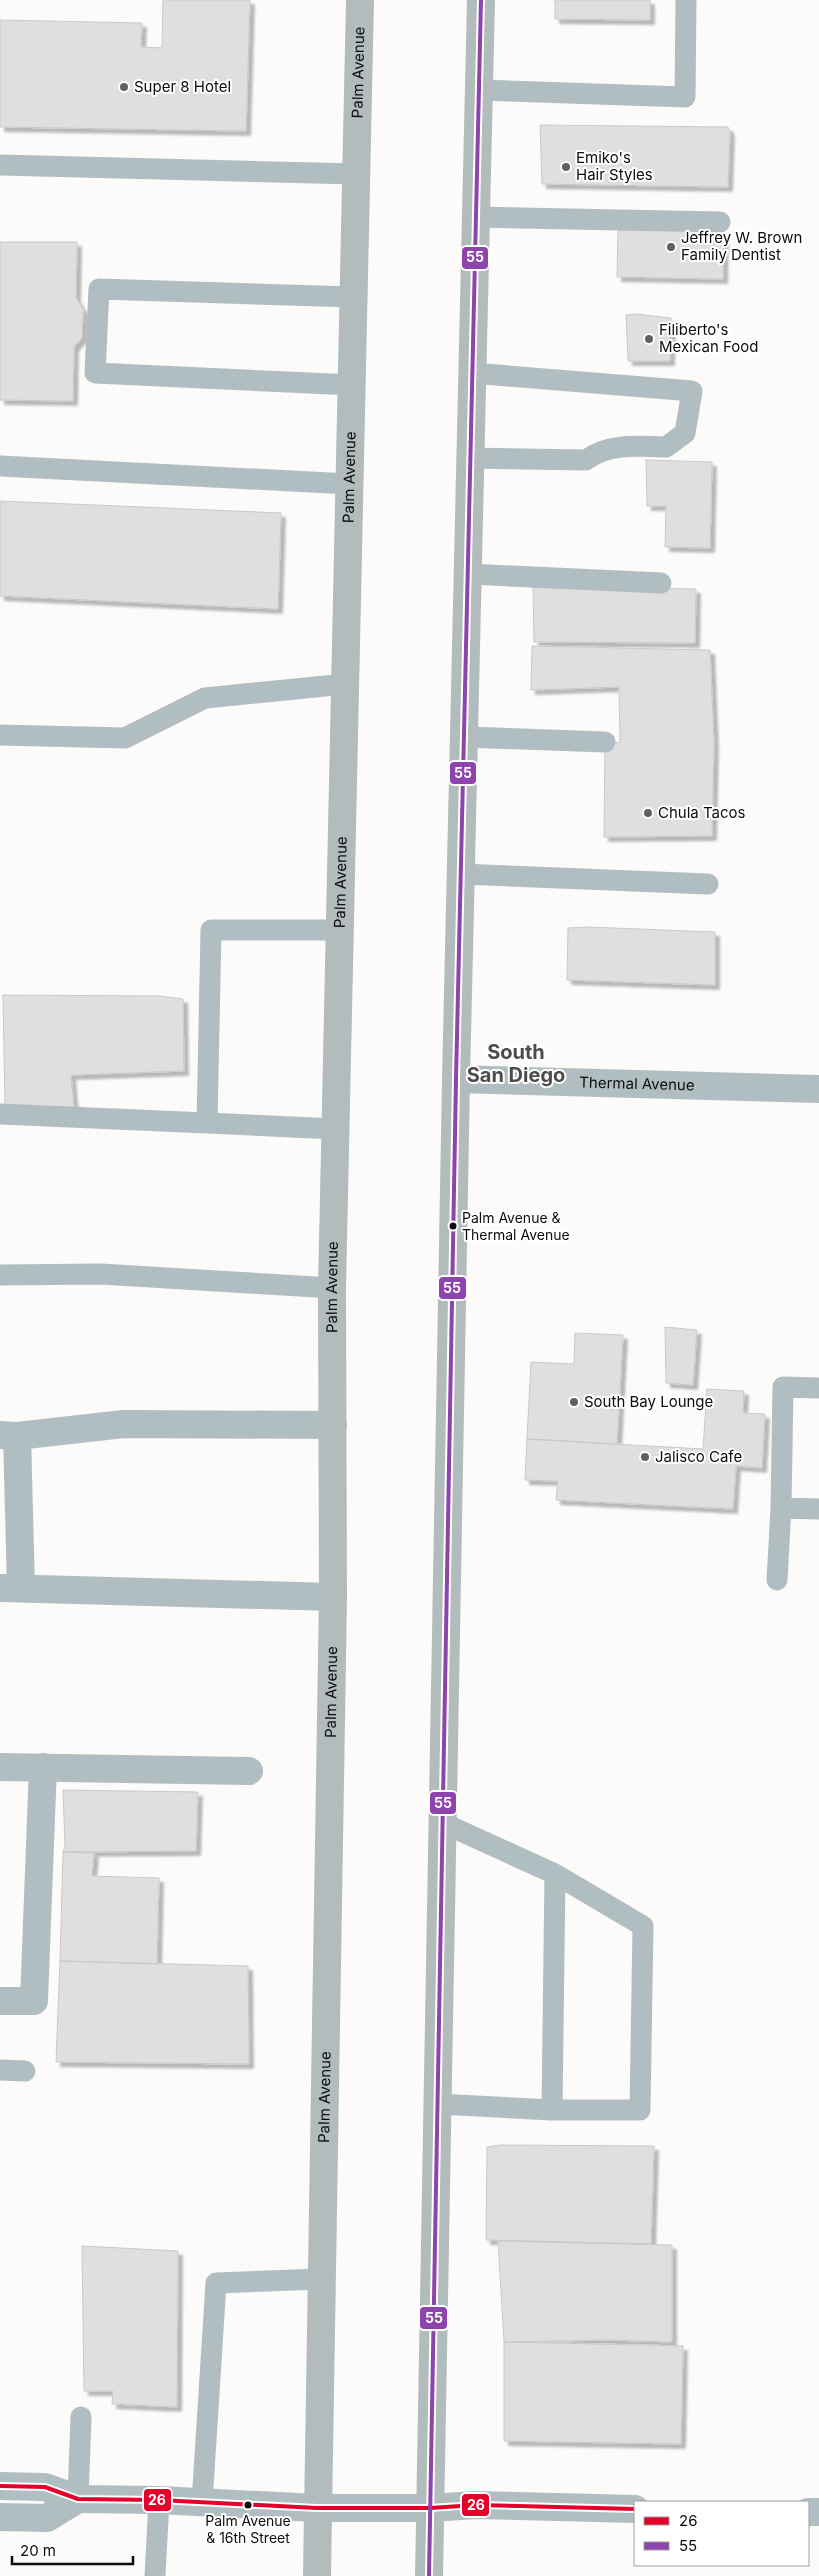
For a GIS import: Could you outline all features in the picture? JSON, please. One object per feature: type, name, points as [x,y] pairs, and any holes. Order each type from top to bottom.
[{"type":"highway","name":"Palm Avenue","points":[[317,2576],[333,1597],[332,1288],[360,0]]},
{"type":"highway","points":[[429,2576],[456,1079],[481,0]]},
{"type":"street","name":"Thermal Avenue","points":[[456,1079],[819,1089]]},
{"type":"street","points":[[333,1425],[124,1424],[8,1436],[10,1588],[333,1597]]},
{"type":"street","points":[[0,1767],[249,1771]]},
{"type":"street","points":[[0,2001],[34,2002],[43,1767]]},
{"type":"street","points":[[0,2486],[45,2487],[78,2500],[159,2500],[317,2508],[430,2508],[476,2505],[634,2508]]},
{"type":"street","points":[[0,2518],[47,2518],[78,2500]]},
{"type":"lane","points":[[479,90],[685,97],[686,0]]},
{"type":"lane","points":[[0,165],[356,174]]},
{"type":"lane","points":[[476,218],[720,222]]},
{"type":"lane","points":[[353,297],[99,289],[95,373],[353,385]]},
{"type":"lane","points":[[471,458],[586,460],[598,451],[636,446],[666,447],[685,433],[692,391],[472,373]]},
{"type":"lane","points":[[0,466],[349,484]]},
{"type":"lane","points":[[468,574],[661,583]]},
{"type":"lane","points":[[0,735],[125,738],[205,698],[345,684]]},
{"type":"lane","points":[[464,737],[605,742]]},
{"type":"lane","points":[[461,874],[708,884]]},
{"type":"lane","points":[[207,1123],[212,930],[339,930]]},
{"type":"lane","points":[[0,1114],[335,1129]]},
{"type":"lane","points":[[0,1275],[101,1274],[332,1288]]},
{"type":"lane","points":[[777,1580],[781,1508],[783,1387],[819,1388]]},
{"type":"lane","points":[[781,1508],[819,1508]]},
{"type":"lane","points":[[438,2104],[552,2110],[640,2110],[643,1926],[555,1874],[443,1823]]},
{"type":"lane","points":[[552,2110],[555,1874]]},
{"type":"lane","points":[[0,2070],[24,2071]]},
{"type":"lane","points":[[202,2503],[216,2284],[321,2279]]},
{"type":"lane","points":[[78,2500],[81,2417]]},
{"type":"lane","points":[[155,2576],[159,2500]]},
{"type":"building","name":"Super 8 Hotel","points":[[163,0],[250,0],[246,131],[0,127],[0,20],[142,23],[141,47],[162,48]]},
{"type":"building","points":[[555,0],[650,0],[650,20],[555,19]]},
{"type":"building","points":[[540,125],[728,127],[730,132],[728,187],[542,184]]},
{"type":"building","name":"Jeffrey W. Brown Family Dentist","points":[[618,230],[724,231],[723,279],[617,277]]},
{"type":"building","points":[[0,242],[77,242],[76,298],[83,310],[82,338],[74,347],[73,401],[0,400]]},
{"type":"building","name":"Filiberto's Mexican Food","points":[[636,314],[671,318],[670,361],[628,361],[626,315]]},
{"type":"building","points":[[646,460],[712,462],[710,548],[665,547],[666,506],[647,506]]},
{"type":"building","points":[[0,501],[281,513],[278,609],[0,596]]},
{"type":"building","points":[[533,586],[696,589],[695,643],[534,642]]},
{"type":"building","points":[[532,646],[710,650],[714,744],[712,836],[604,837],[605,745],[620,742],[619,687],[531,690]]},
{"type":"building","points":[[588,927],[715,932],[715,985],[567,980],[568,928]]},
{"type":"building","points":[[3,995],[160,996],[183,999],[184,1071],[71,1075],[74,1109],[5,1106]]},
{"type":"building","points":[[665,1327],[697,1330],[693,1385],[666,1383]]},
{"type":"building","name":"South Bay Lounge","points":[[575,1333],[623,1335],[617,1444],[527,1439],[531,1362],[574,1364]]},
{"type":"building","name":"Jalisco Cafe","points":[[707,1389],[744,1391],[743,1413],[765,1414],[762,1468],[736,1466],[733,1509],[556,1500],[558,1481],[525,1480],[527,1439],[703,1449]]},
{"type":"building","points":[[63,1790],[198,1792],[196,1851],[63,1852],[65,1846]]},
{"type":"building","points":[[63,1852],[94,1853],[92,1876],[159,1878],[157,1964],[60,1961]]},
{"type":"building","points":[[60,1961],[248,1966],[249,2064],[56,2062]]},
{"type":"building","points":[[500,2145],[654,2146],[651,2244],[486,2240],[487,2147]]},
{"type":"building","points":[[498,2241],[672,2245],[672,2342],[611,2340],[504,2342]]},
{"type":"building","points":[[82,2246],[178,2251],[177,2407],[112,2404],[113,2391],[84,2391]]},
{"type":"building","points":[[504,2342],[683,2346],[681,2444],[504,2441]]},
{"type":"transit line","name":"55","points":[[429,2576],[456,1079],[481,0]]},
{"type":"transit line","name":"26","points":[[0,2486],[45,2487],[78,2499],[159,2500],[317,2508],[430,2508],[476,2505],[634,2509]]},
{"type":"place","name":"Super 8 Hotel","points":[[124,87]]},
{"type":"place","name":"Emiko's Hair Styles","points":[[566,167]]},
{"type":"place","name":"Jeffrey W. Brown Family Dentist","points":[[671,247]]},
{"type":"place","name":"Filiberto's Mexican Food","points":[[649,339]]},
{"type":"place","name":"Chula Tacos","points":[[648,813]]},
{"type":"place","name":"Palm Avenue & Thermal Avenue","points":[[453,1226]]},
{"type":"place","name":"South Bay Lounge","points":[[574,1402]]},
{"type":"place","name":"Jalisco Cafe","points":[[645,1457]]},
{"type":"place","name":"Palm Avenue & 16th Street","points":[[248,2505]]},
{"type":"district","name":"South San Diego","points":[[516,1064]]}]
